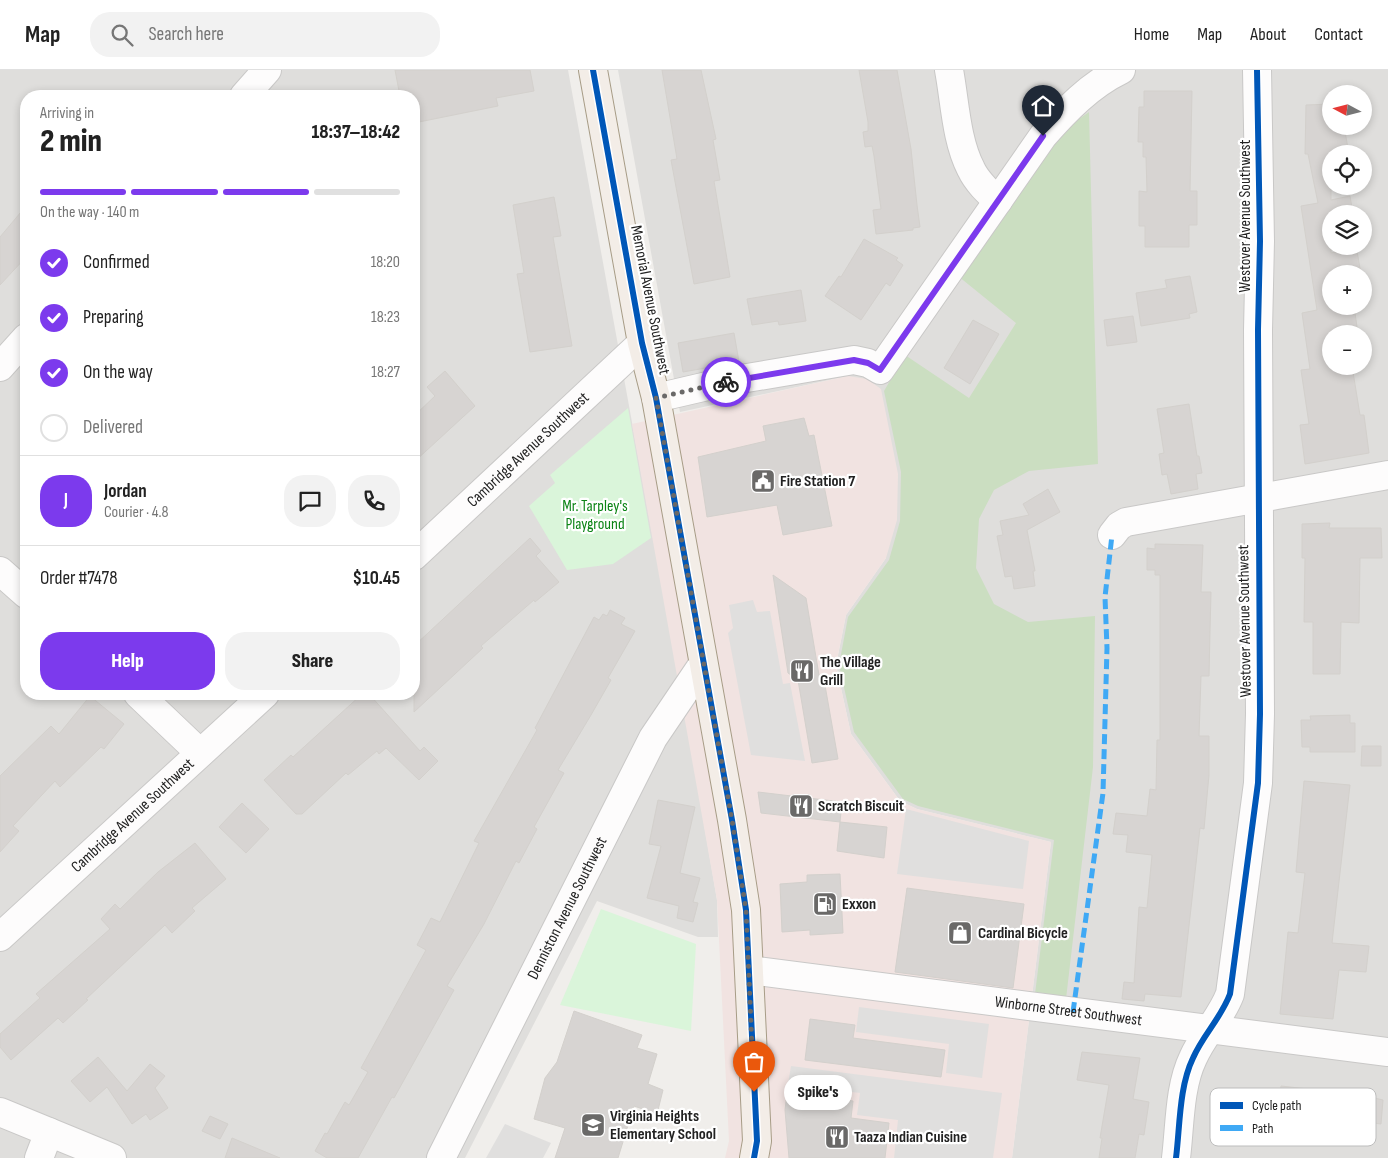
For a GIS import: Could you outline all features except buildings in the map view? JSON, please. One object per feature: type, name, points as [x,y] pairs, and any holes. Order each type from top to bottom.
[{"type":"main road","name":"Memorial Avenue Southwest","points":[[594,70],[642,343],[656,398],[731,810],[746,910],[757,1141],[754,1158]]},
{"type":"street","points":[[249,90],[267,70]]},
{"type":"street","points":[[949,70],[964,149],[971,169],[982,187],[998,202]]},
{"type":"street","points":[[656,398],[729,381],[854,360],[868,363],[880,370],[1043,136],[1068,108],[1096,85],[1121,70]]},
{"type":"street","name":"Westover Avenue Southwest","points":[[1176,1158],[1185,1086],[1191,1060],[1210,1029],[1224,1011],[1230,994],[1258,783],[1260,714],[1258,498],[1260,241],[1257,70]]},
{"type":"street","name":"Cambridge Avenue Southwest","points":[[420,550],[642,343]]},
{"type":"street","points":[[0,368],[20,345]]},
{"type":"street","points":[[1112,535],[1119,526],[1126,522],[1388,475]]},
{"type":"street","points":[[0,571],[20,589]]},
{"type":"street","name":"Denniston Avenue Southwest","points":[[440,1158],[653,738],[703,664]]},
{"type":"street","points":[[144,700],[200,753]]},
{"type":"street","name":"Cambridge Avenue Southwest","points":[[0,937],[258,700]]},
{"type":"street","name":"Winborne Street Southwest","points":[[749,970],[1388,1052]]},
{"type":"street","points":[[0,1112],[112,1158]]},
{"type":"street","points":[[39,1158],[49,1132]]},
{"type":"shaded area","points":[[0,70],[568,70],[687,725],[717,900],[718,937],[698,937],[597,901],[465,1158],[0,1158]]},
{"type":"shaded area","points":[[618,70],[1388,70],[1388,1158],[1012,1158],[1051,842],[917,809],[900,801],[851,734],[836,665],[846,615],[886,558],[848,376],[680,412]]},
{"type":"shaded area","points":[[848,376],[867,379],[881,389],[898,474],[897,520],[886,558],[846,615],[836,665],[851,734],[900,801],[917,809],[1051,842],[1012,1158],[725,1158],[729,1141],[717,900],[632,424]]},
{"type":"shaded area","points":[[753,600],[757,612],[770,611],[783,684],[790,683],[805,761],[751,755],[728,633],[733,628],[729,605]]},
{"type":"shaded area","points":[[906,809],[1029,841],[1023,889],[897,874]]},
{"type":"shaded area","points":[[859,1007],[989,1024],[982,1078],[946,1073],[949,1044],[856,1032]]},
{"type":"shaded area","points":[[791,1066],[1002,1093],[993,1158],[894,1158],[898,1120],[857,1115],[860,1093],[788,1084]]},
{"type":"shaded area","points":[[505,1124],[551,1143],[543,1158],[486,1158]]},
{"type":"green space","points":[[1089,112],[1098,464],[1029,471],[994,490],[979,519],[976,568],[994,604],[1028,622],[1095,616],[1093,767],[1066,999],[1035,994],[1054,840],[918,806],[903,799],[854,732],[839,665],[848,617],[889,560],[900,521],[901,472],[884,391],[905,355],[969,398],[1016,323],[958,276],[1059,133]]},
{"type":"green space","name":"Mr. Tarpley's Playground","points":[[628,408],[651,538],[613,564],[567,570],[529,506],[555,483],[550,475]]},
{"type":"green space","points":[[601,909],[696,944],[691,1031],[560,1005]]},
{"type":"marked path","points":[[1073,1012],[1103,793],[1107,648],[1105,597],[1112,535]]},
{"type":"cycle path","points":[[593,70],[642,343],[656,398],[732,820],[746,910],[757,1141],[754,1158]]},
{"type":"cycle path","points":[[1176,1158],[1181,1107],[1188,1069],[1230,994],[1258,783],[1260,714],[1258,330],[1260,241],[1257,70]]},
{"type":"way so far","points":[[726,382],[656,398],[732,820],[746,910],[754,1092]]},
{"type":"place","name":"Fire Station 7","points":[[763,481]]},
{"type":"place","name":"The Village Grill","points":[[802,671]]},
{"type":"place","name":"Scratch Biscuit","points":[[801,806]]},
{"type":"place","name":"Exxon","points":[[825,904]]},
{"type":"place","name":"Cardinal Bicycle","points":[[960,933]]},
{"type":"place","name":"Spike's","points":[[754,1092]]},
{"type":"place","name":"Virginia Heights Elementary School","points":[[593,1125]]},
{"type":"place","name":"Taaza Indian Cuisine","points":[[837,1137]]},
{"type":"route","points":[[726,382],[854,360],[868,363],[880,370],[1043,136]]}]
